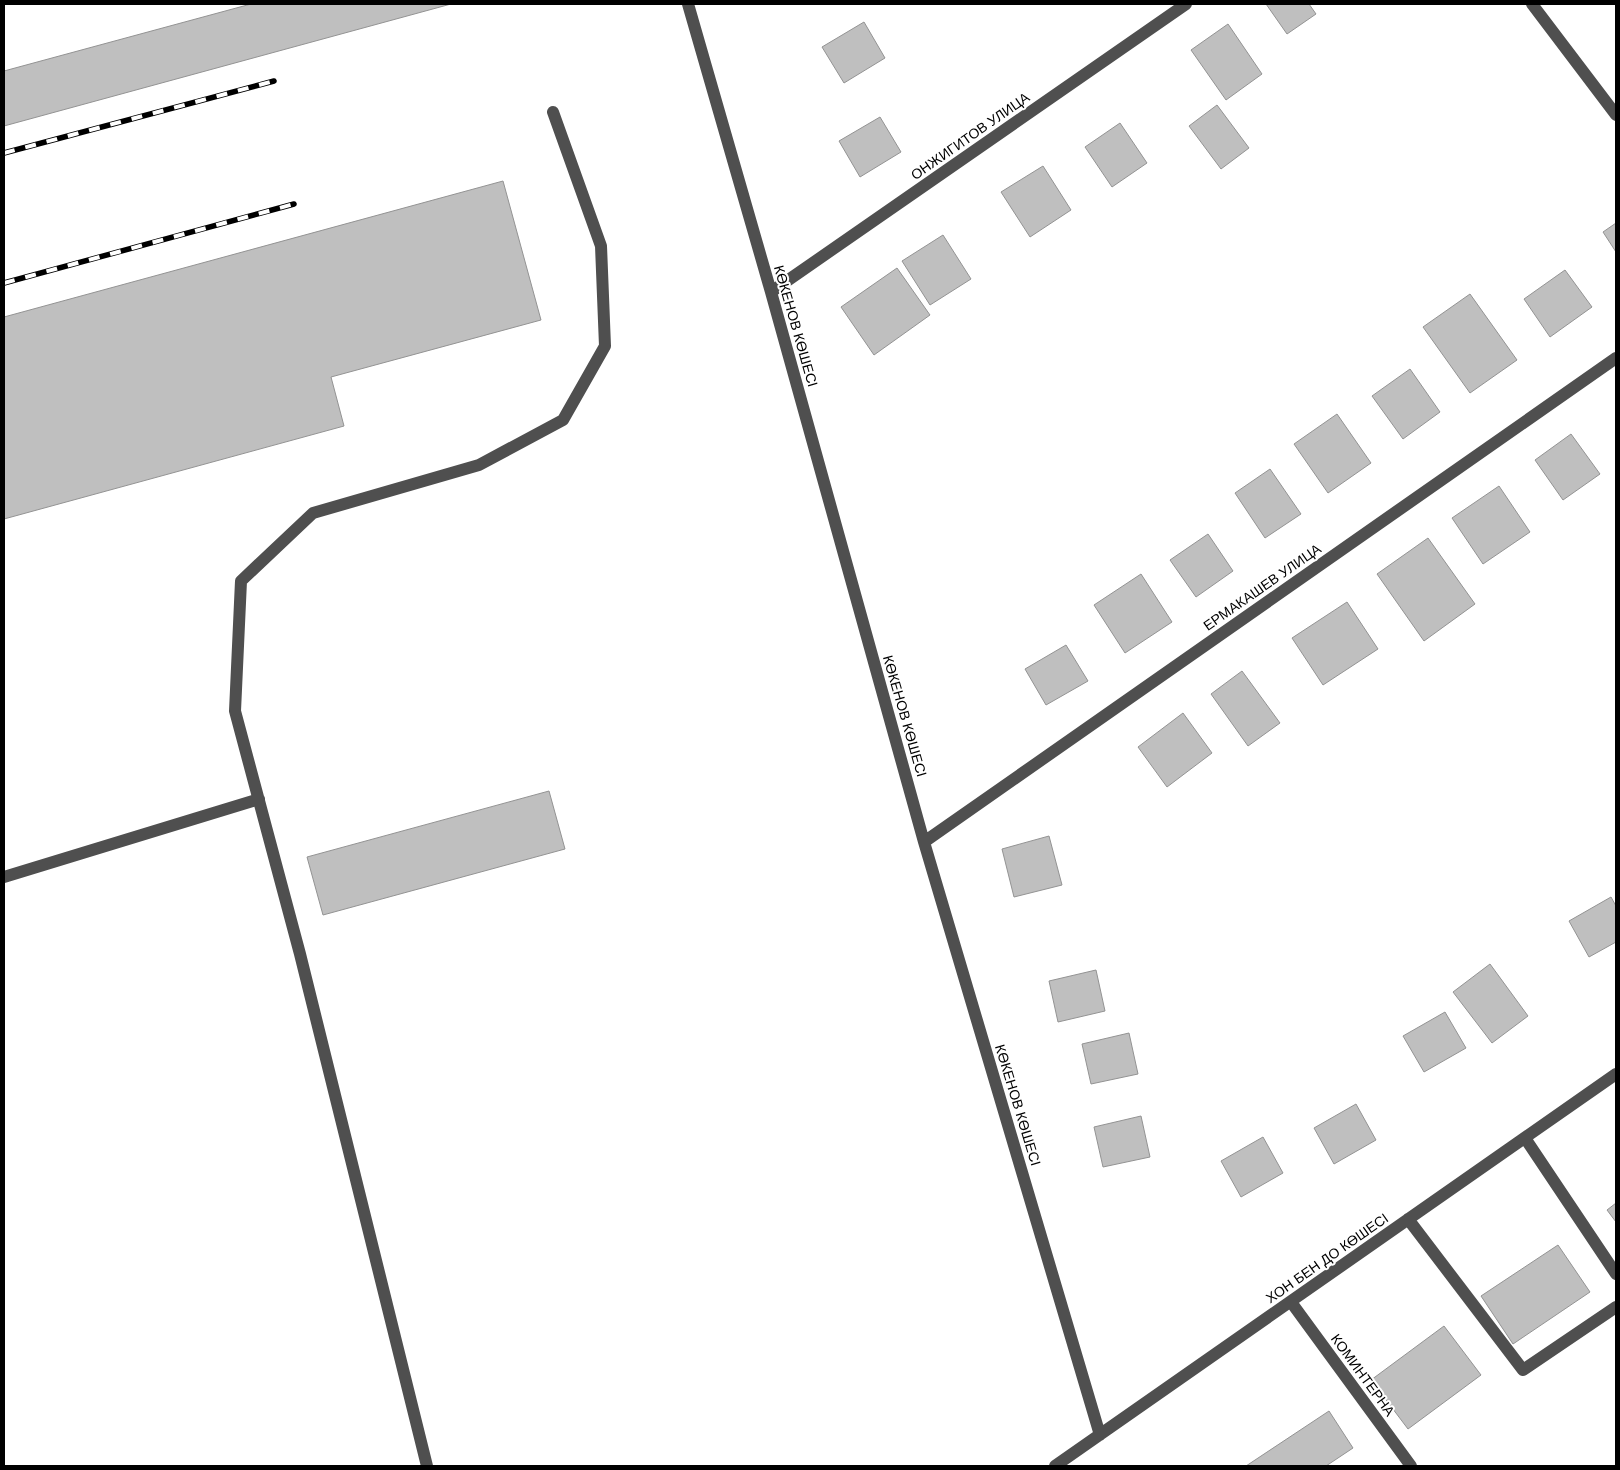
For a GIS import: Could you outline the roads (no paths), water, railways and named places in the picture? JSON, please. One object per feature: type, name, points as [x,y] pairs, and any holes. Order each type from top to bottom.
[{"type":"street","name":"КӨКЕНОВ КӨШЕСІ","points":[[688,4],[771,292],[924,842],[1100,1435]]},
{"type":"street","name":"ОНЖИГИТОВ УЛИЦА","points":[[771,292],[1186,4]]},
{"type":"street","points":[[1532,4],[1616,115]]},
{"type":"street","points":[[427,1466],[300,954],[235,711],[241,582],[313,513],[479,465],[563,420],[604,346],[601,246],[552,112]]},
{"type":"street","name":"ЕРМАКАШЕВ УЛИЦА","points":[[924,842],[1616,358]]},
{"type":"street","points":[[4,877],[259,799]]},
{"type":"street","name":"ХОН БЕН ДО КӨШЕСІ","points":[[1055,1466],[1616,1074]]},
{"type":"street","points":[[1525,1138],[1616,1274]]},
{"type":"street","points":[[1408,1219],[1523,1370],[1616,1307]]},
{"type":"street","name":"КОМИНТЕРНА","points":[[1290,1302],[1411,1466]]},
{"type":"railway","points":[[4,153],[274,81]]},
{"type":"railway","points":[[4,283],[294,204]]}]
